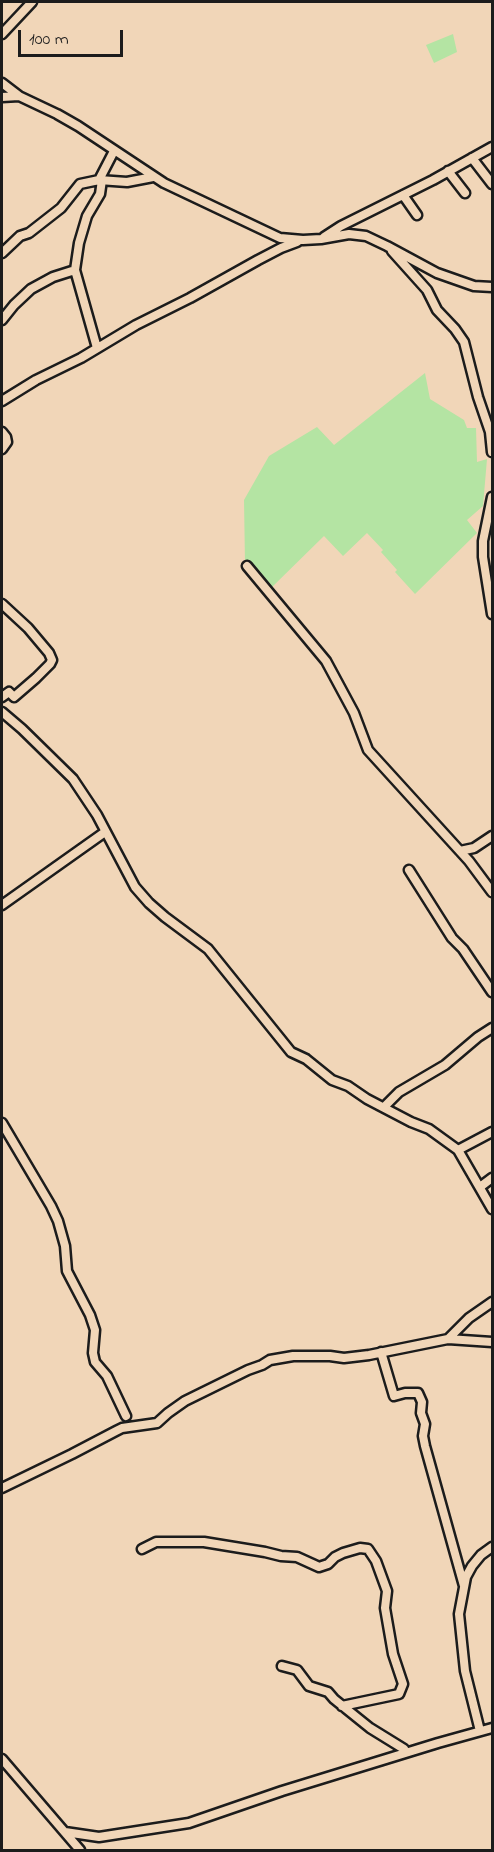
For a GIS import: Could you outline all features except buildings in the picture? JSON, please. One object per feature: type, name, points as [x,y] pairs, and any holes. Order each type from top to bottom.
[{"type":"street","points":[[2,34],[32,2]]},
{"type":"street","points":[[2,82],[19,96],[78,126],[153,177],[280,238],[303,240],[358,234],[387,246],[437,273],[474,286],[492,287]]},
{"type":"street","points":[[2,97],[19,96]]},
{"type":"street","points":[[321,239],[340,226],[492,147]]},
{"type":"street","points":[[98,348],[75,270],[79,243],[87,216],[100,194],[100,180],[114,151]]},
{"type":"street","points":[[472,158],[492,184]]},
{"type":"street","points":[[448,171],[465,193]]},
{"type":"street","points":[[2,253],[20,236],[29,233],[61,208],[78,185],[83,182],[100,180],[127,182],[153,177]]},
{"type":"street","points":[[403,195],[417,215]]},
{"type":"street","points":[[2,401],[136,325],[281,248],[303,240]]},
{"type":"street","points":[[387,246],[427,290],[437,310],[464,342],[478,397],[490,432],[492,452]]},
{"type":"street","points":[[2,320],[31,289],[53,277],[75,270]]},
{"type":"street","points":[[2,432],[7,442],[2,449]]},
{"type":"street","points":[[492,497],[483,541],[483,556],[492,614]]},
{"type":"street","points":[[248,566],[326,661],[354,712],[368,750],[460,851],[492,892]]},
{"type":"street","points":[[2,604],[28,628],[52,660],[14,697],[9,692],[2,697]]},
{"type":"street","points":[[2,712],[73,779],[116,849],[135,887],[165,917],[208,949],[291,1052],[306,1059],[332,1080],[348,1086],[367,1099],[411,1122],[429,1129],[458,1150],[492,1209]]},
{"type":"street","points":[[2,905],[105,832]]},
{"type":"street","points":[[460,851],[474,848],[492,836]]},
{"type":"street","points":[[409,870],[452,938],[463,949],[492,992]]},
{"type":"street","points":[[384,1107],[399,1092],[445,1065],[492,1028]]},
{"type":"street","points":[[2,1123],[58,1221],[65,1246],[67,1271],[90,1315],[95,1330],[93,1353],[95,1362],[107,1376],[126,1416]]},
{"type":"street","points":[[458,1150],[492,1132]]},
{"type":"street","points":[[480,1188],[492,1178]]},
{"type":"street","points":[[448,1339],[469,1318],[492,1302]]},
{"type":"street","points":[[2,1488],[116,1431],[157,1423],[185,1401],[262,1365],[270,1359],[293,1356],[344,1358],[448,1339],[492,1342]]},
{"type":"street","points":[[381,1352],[394,1395],[418,1393],[422,1402],[425,1446],[464,1586]]},
{"type":"street","points":[[2,1476],[12,1482]]},
{"type":"street","points":[[142,1549],[156,1542],[204,1542],[297,1557],[319,1567],[328,1564],[343,1553],[360,1548],[368,1549],[376,1561],[387,1592],[385,1608],[393,1654],[403,1684],[399,1694],[342,1706]]},
{"type":"street","points":[[480,1731],[465,1671],[459,1614],[469,1571],[477,1559],[492,1547]]},
{"type":"street","points":[[282,1666],[297,1670],[309,1686],[328,1692],[342,1706],[385,1739],[404,1749]]},
{"type":"street","points":[[65,1832],[99,1837],[189,1823],[282,1791],[492,1728]]},
{"type":"street","points":[[2,1759],[80,1851]]},
{"type":"green space","points":[[453,34],[457,52],[434,63],[426,45]]},
{"type":"green space","points":[[425,373],[430,399],[464,420],[467,428],[476,428],[477,462],[487,459],[483,506],[467,520],[477,533],[415,594],[395,572],[397,570],[381,552],[383,550],[367,533],[343,556],[324,536],[269,590],[245,563],[244,500],[269,456],[317,427],[334,445]]}]
